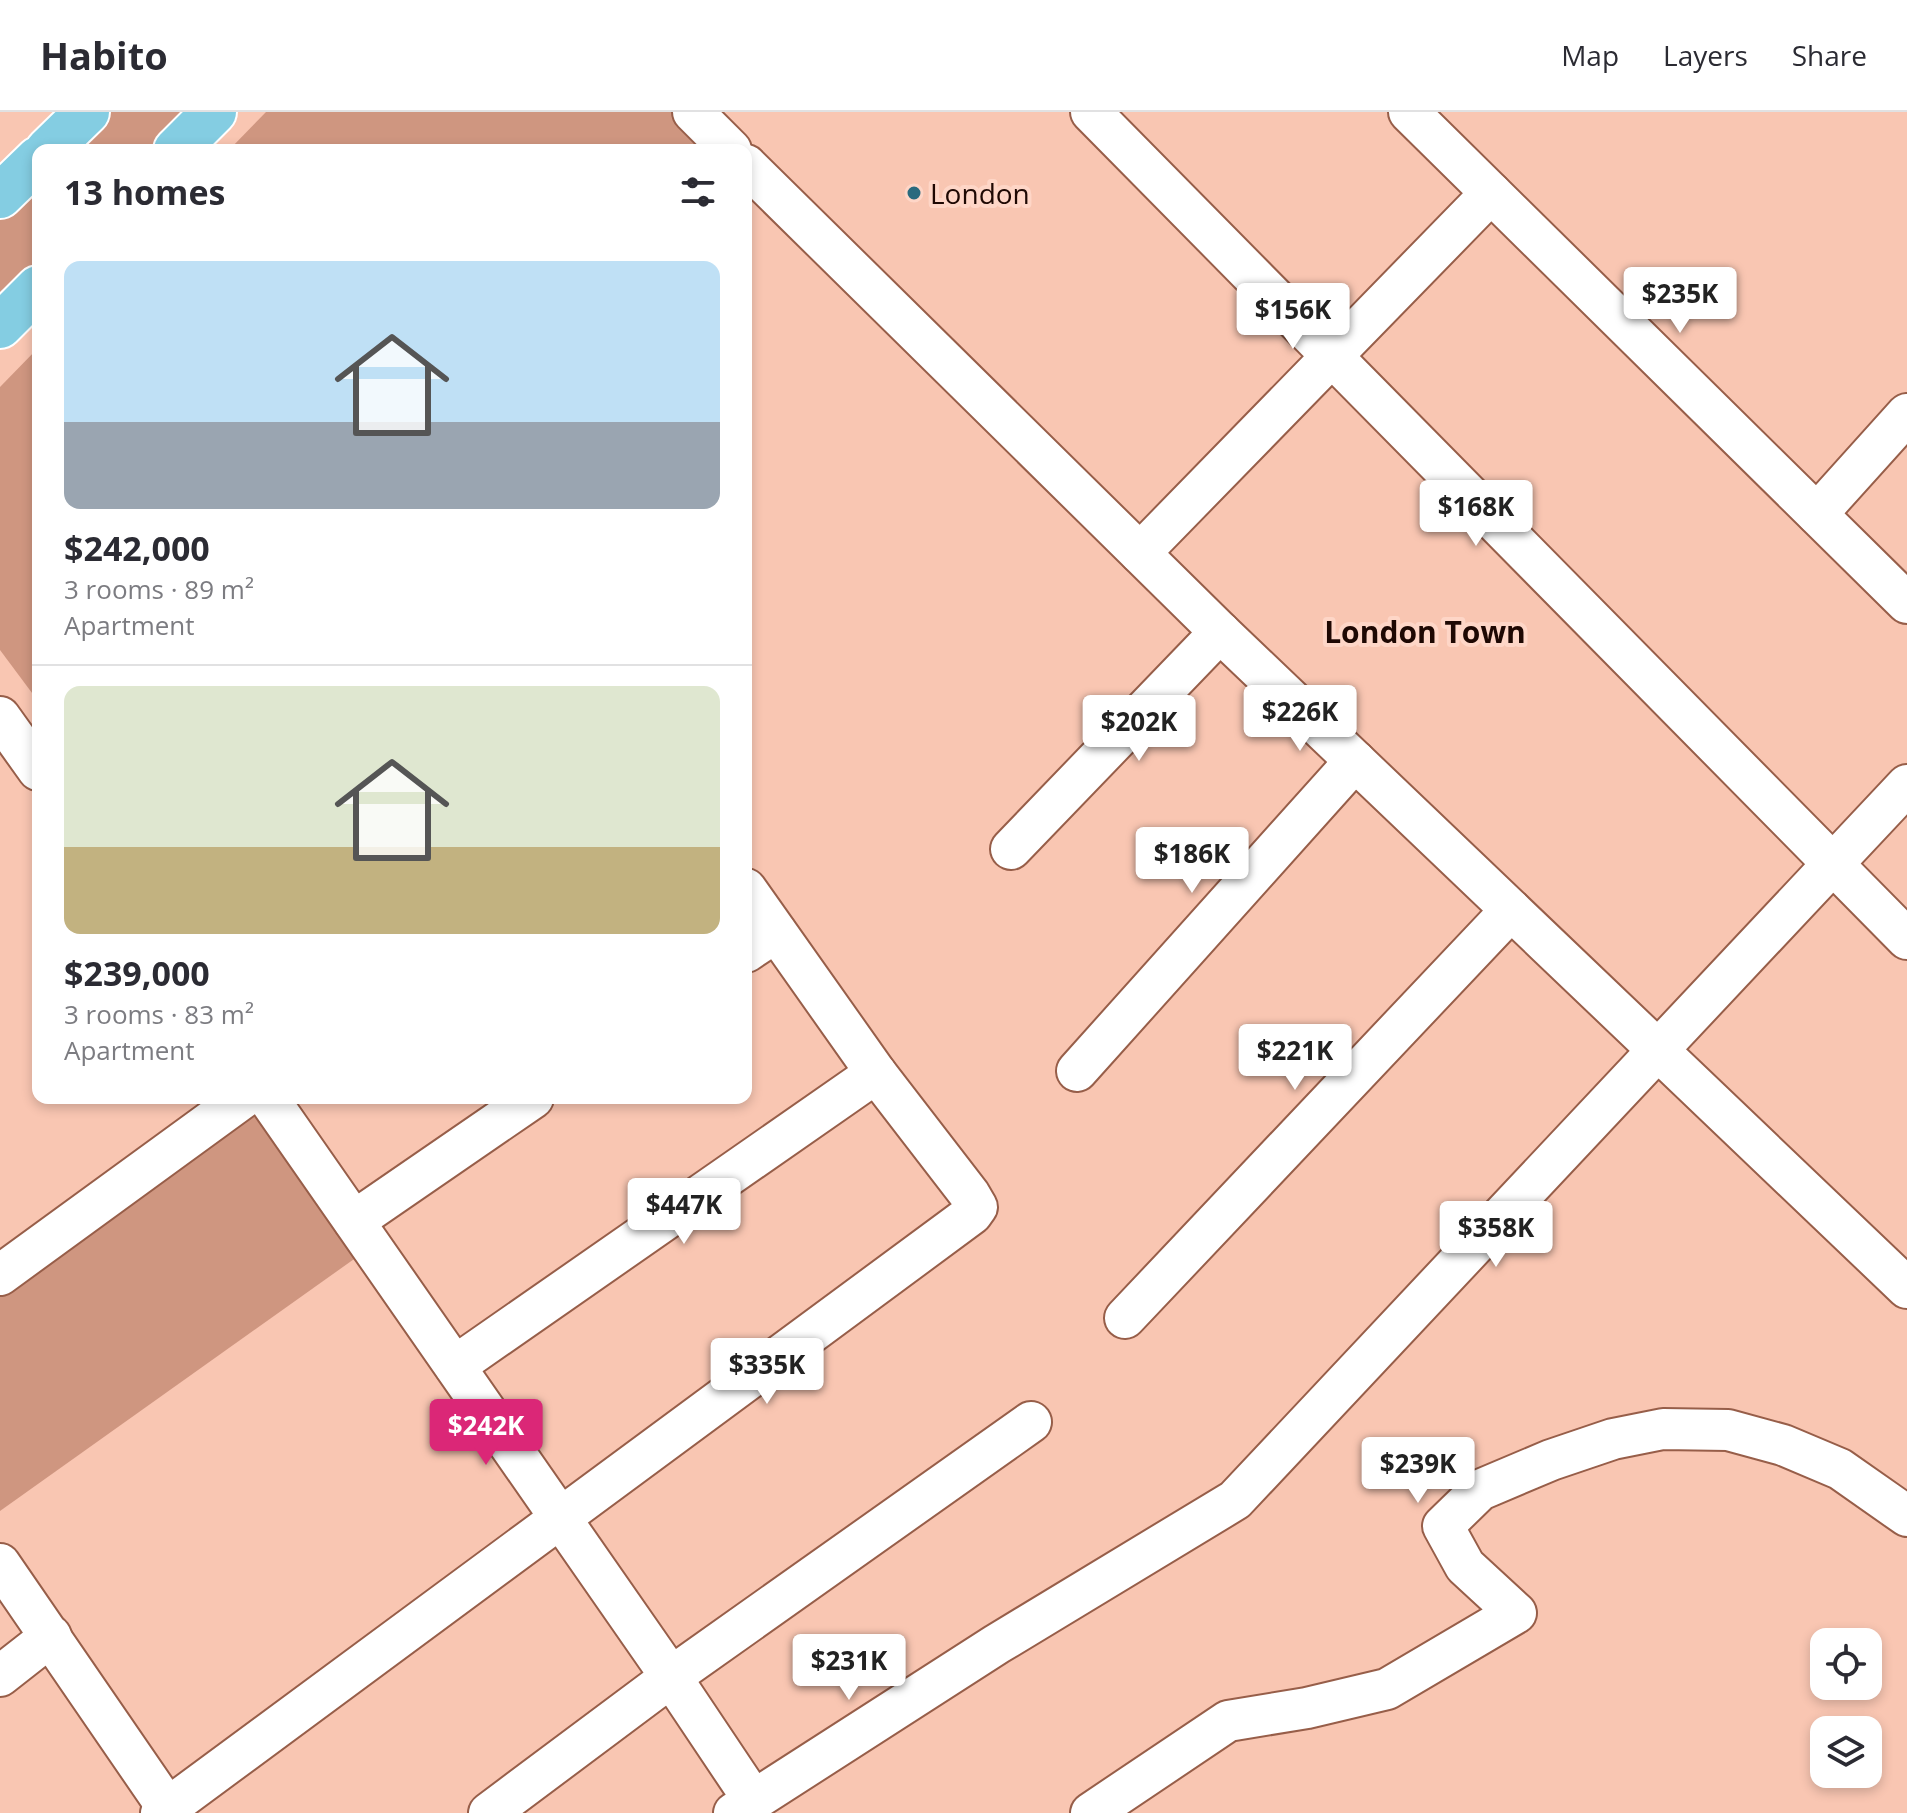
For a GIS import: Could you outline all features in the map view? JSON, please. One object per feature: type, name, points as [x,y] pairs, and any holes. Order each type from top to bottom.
[{"type":"main road","points":[[54,144],[87,112]]},
{"type":"main road","points":[[0,196],[32,165]]},
{"type":"main road","points":[[0,326],[32,294]]},
{"type":"street","points":[[693,112],[725,144]]},
{"type":"street","points":[[1091,112],[1907,939]]},
{"type":"street","points":[[1409,112],[1907,603]]},
{"type":"street","points":[[752,171],[1220,632],[1907,1288]]},
{"type":"street","points":[[1140,553],[1491,193]]},
{"type":"street","points":[[1817,514],[1907,414]]},
{"type":"street","points":[[1011,849],[1220,632]]},
{"type":"street","points":[[0,717],[32,753]]},
{"type":"street","points":[[1077,1071],[1355,761]]},
{"type":"street","points":[[272,1104],[671,1677],[744,1807],[997,1644],[1235,1500],[1907,785]]},
{"type":"street","points":[[0,1564],[167,1811],[972,1214],[977,1207],[970,1195],[876,1073],[761,942],[752,910]]},
{"type":"street","points":[[1125,1318],[1511,910]]},
{"type":"street","points":[[455,1366],[876,1073]]},
{"type":"street","points":[[0,1275],[235,1104]]},
{"type":"street","points":[[354,1221],[524,1104]]},
{"type":"street","points":[[489,1813],[671,1677],[1031,1422]]},
{"type":"street","points":[[1091,1813],[1228,1721],[1307,1708],[1387,1689],[1516,1613],[1465,1566],[1443,1526],[1480,1490],[1551,1460],[1613,1439],[1663,1429],[1728,1430],[1783,1445],[1840,1469],[1907,1516]]},
{"type":"street","points":[[0,1676],[51,1636]]},
{"type":"shaded area","points":[[84,112],[218,112],[186,144],[51,144]]},
{"type":"shaded area","points":[[266,112],[674,112],[707,144],[235,144]]},
{"type":"shaded area","points":[[32,163],[32,297],[0,328],[0,194]]},
{"type":"shaded area","points":[[32,354],[32,693],[0,650],[0,387]]},
{"type":"shaded area","points":[[235,1104],[248,1104],[371,1247],[0,1511],[0,1275]]},
{"type":"place","name":"London","points":[[914,193]]},
{"type":"district","name":"London Town","points":[[1425,631]]}]
